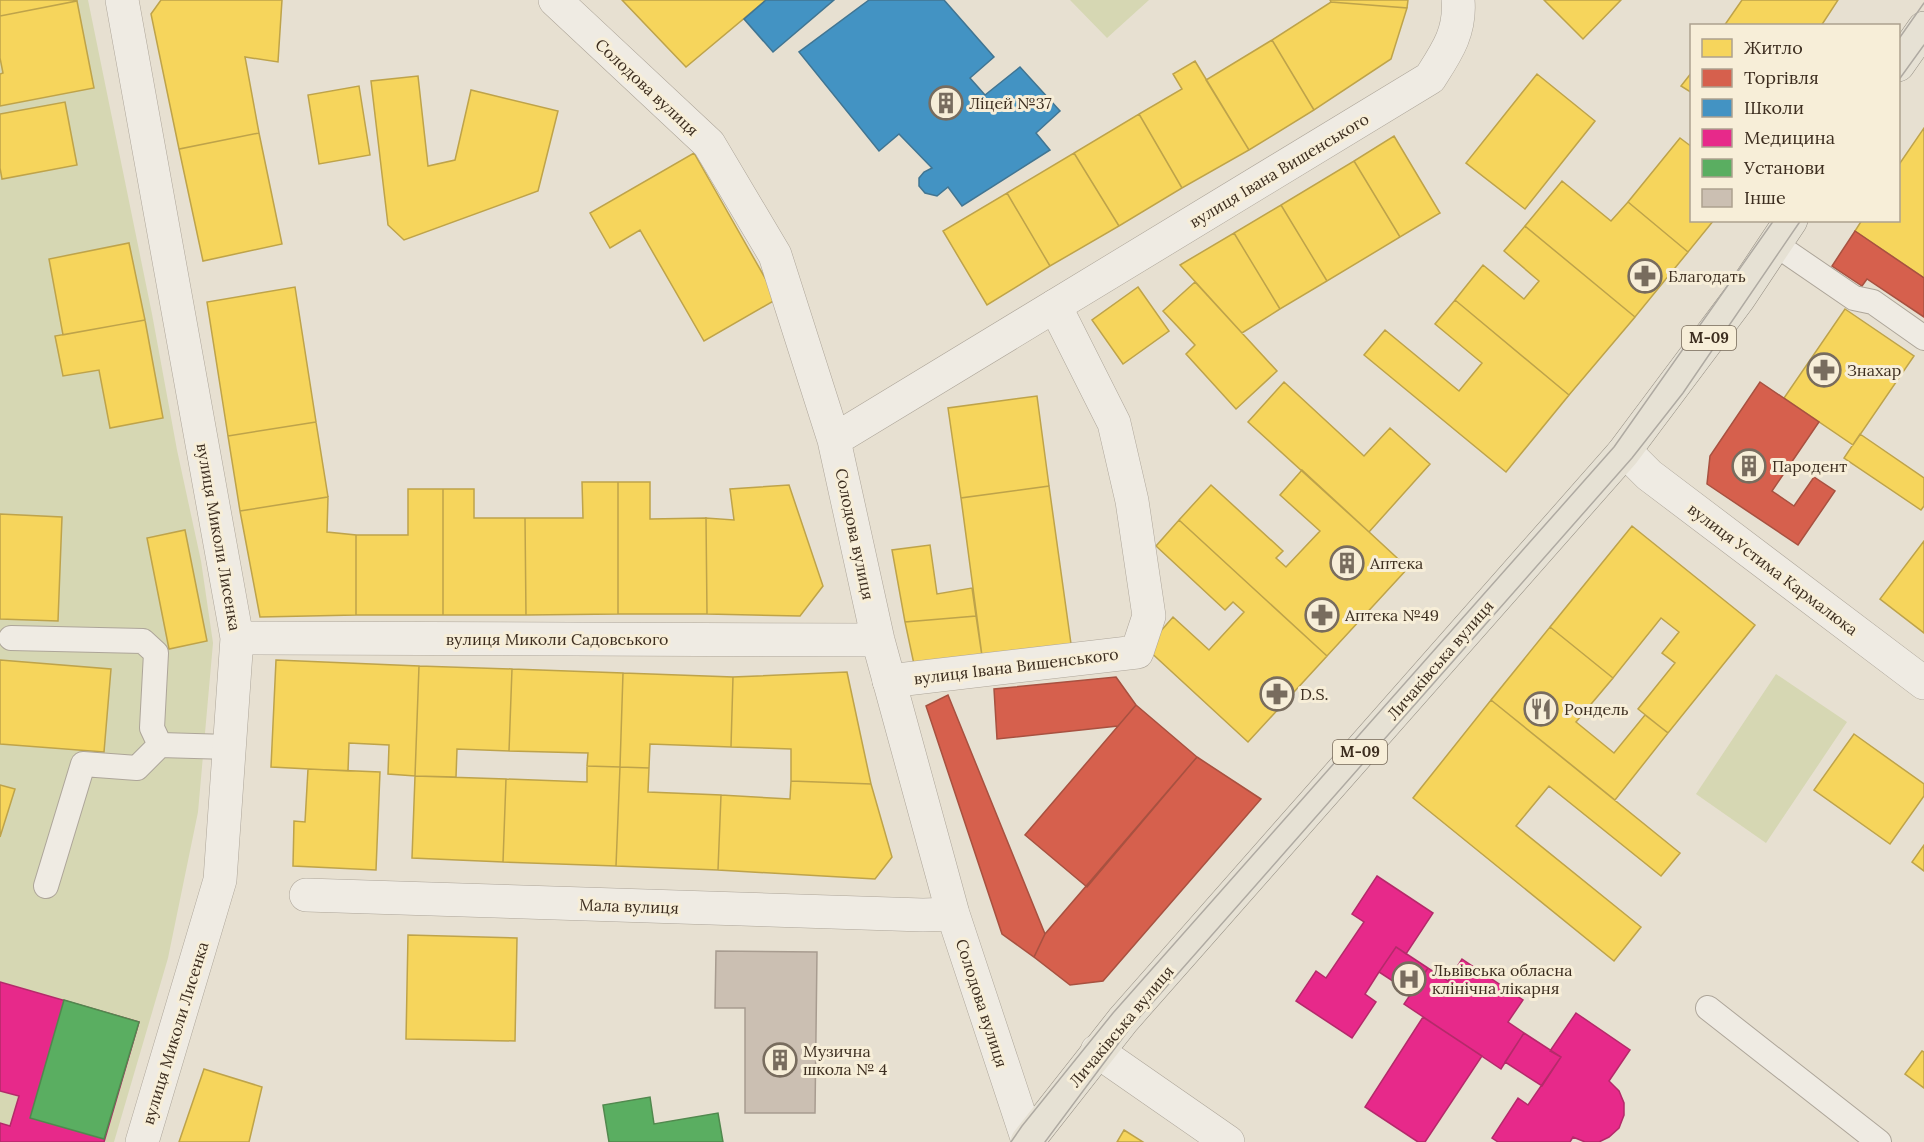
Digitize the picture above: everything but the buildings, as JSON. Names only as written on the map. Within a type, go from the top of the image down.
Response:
[{"type":"main road","points":[[1900,64],[1924,28]]},
{"type":"main road","name":"Личаківська вулиця","points":[[1027,1141],[1097,1051],[1623,453],[1738,298],[1783,232]]},
{"type":"street","name":"вулиця Миколи Лисенка","points":[[122,0],[237,638],[220,880],[142,1142]]},
{"type":"street","name":"Солодова вулиця","points":[[555,0],[709,144],[775,255],[834,440],[878,640],[953,914],[1027,1141]]},
{"type":"street","name":"вулиця Івана Вишенського","points":[[834,440],[1430,78],[1451,45],[1459,9],[1458,0]]},
{"type":"street","name":"вулиця Івана Вишенського","points":[[889,681],[1137,652],[1149,616],[1132,501],[1117,434],[1114,423],[1055,306]]},
{"type":"street","name":"вулиця Устима Кармалюка","points":[[1623,453],[1924,683]]},
{"type":"street","name":"вулиця Миколи Садовського","points":[[237,638],[878,640]]},
{"type":"street","name":"Мала вулиця","points":[[306,895],[911,915],[953,914]]},
{"type":"street","points":[[1097,1051],[1228,1142]]},
{"type":"lane","points":[[1783,232],[1854,298],[1873,302],[1924,338]]},
{"type":"lane","points":[[11,638],[143,641],[156,653],[152,728],[160,745]]},
{"type":"lane","points":[[46,886],[83,764],[137,768],[160,745],[229,747]]},
{"type":"lane","points":[[1708,1008],[1879,1142]]},
{"type":"green space","points":[[0,0],[88,0],[201,561],[213,643],[198,812],[168,958],[114,1142],[0,1142]]},
{"type":"green space","points":[[1070,0],[1149,0],[1107,38]]},
{"type":"green space","points":[[1776,674],[1847,722],[1766,843],[1696,794]]},
{"type":"tram line","points":[[1900,37],[1924,3]]},
{"type":"tram line","points":[[1900,78],[1924,45]]},
{"type":"tram line","points":[[1011,1142],[1113,1013],[1614,447],[1773,222]]},
{"type":"tram line","points":[[1045,1142],[1130,1028],[1632,458],[1683,393],[1800,222]]},
{"type":"place","name":"Ліцей №37","points":[[946,103]]},
{"type":"place","name":"Благодать","points":[[1645,276]]},
{"type":"place","name":"Знахар","points":[[1824,370]]},
{"type":"place","name":"Пародент","points":[[1749,466]]},
{"type":"place","name":"Аптека","points":[[1347,563]]},
{"type":"place","name":"Аптека №49","points":[[1322,615]]},
{"type":"place","name":"D.S.","points":[[1277,694]]},
{"type":"place","name":"Рондель","points":[[1541,709]]},
{"type":"place","name":"Львівська обласна клінічна лікарня","points":[[1409,979]]},
{"type":"place","name":"Музична школа № 4","points":[[780,1060]]}]
